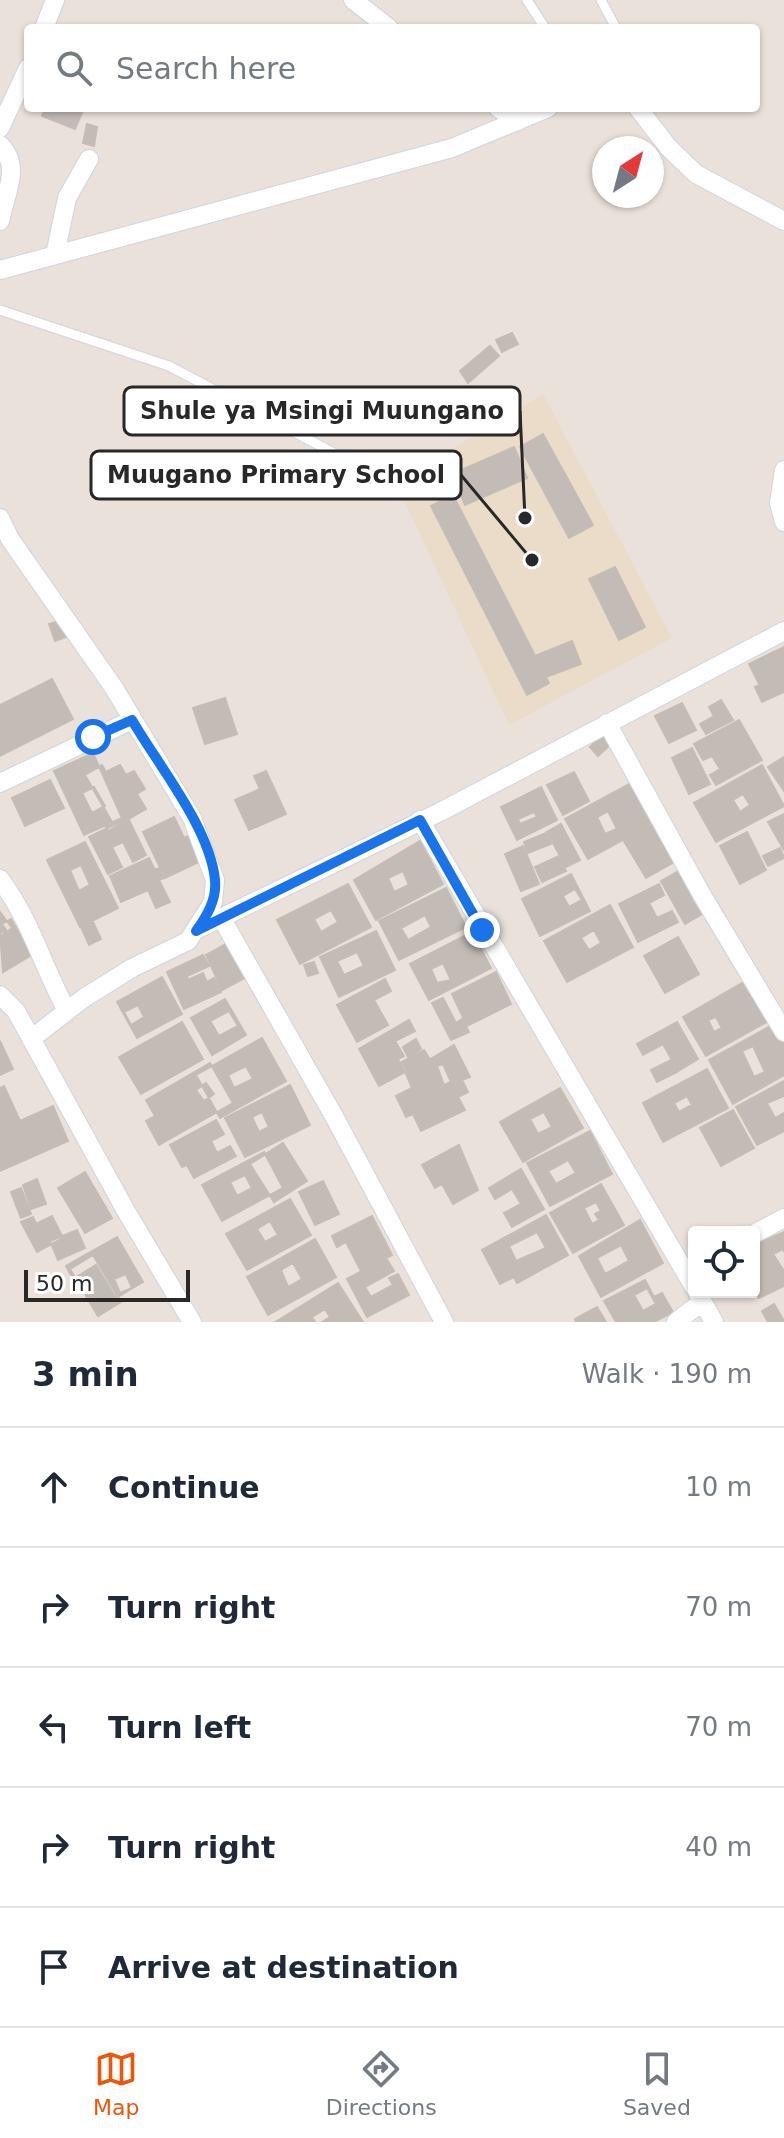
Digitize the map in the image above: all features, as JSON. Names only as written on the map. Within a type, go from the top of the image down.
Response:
[{"type":"street","points":[[46,24],[55,0]]},
{"type":"street","points":[[353,0],[384,24]]},
{"type":"street","points":[[0,128],[24,77]]},
{"type":"street","points":[[504,112],[518,121]]},
{"type":"street","points":[[0,270],[452,148],[539,112]]},
{"type":"street","points":[[641,112],[668,147],[696,174],[784,221]]},
{"type":"street","points":[[0,145],[10,156],[14,170],[0,221]]},
{"type":"street","points":[[55,255],[64,207],[89,159]]},
{"type":"street","points":[[784,470],[779,503],[784,522]]},
{"type":"street","points":[[0,518],[10,539],[132,720],[192,818],[215,880],[213,902],[188,941],[132,968],[31,1039]]},
{"type":"street","points":[[196,931],[420,820],[784,631]]},
{"type":"street","points":[[0,783],[132,720]]},
{"type":"street","points":[[607,723],[702,895],[784,1032]]},
{"type":"street","points":[[420,820],[688,1272]]},
{"type":"street","points":[[0,879],[18,903],[42,964],[67,1011]]},
{"type":"street","points":[[222,919],[365,1174],[437,1320]]},
{"type":"street","points":[[0,995],[16,1011],[126,1211],[192,1322]]},
{"type":"street","points":[[760,1231],[784,1218]]},
{"type":"street","points":[[676,1322],[688,1298]]},
{"type":"street","points":[[702,1298],[714,1322]]},
{"type":"lane","points":[[527,0],[542,24]]},
{"type":"lane","points":[[601,0],[614,24]]},
{"type":"lane","points":[[0,310],[169,366],[366,470],[431,496]]},
{"type":"shaded area","points":[[543,394],[672,638],[509,725],[396,483]]},
{"type":"building","points":[[44,112],[82,112],[75,129],[42,116]]},
{"type":"building","points":[[87,124],[97,127],[94,146],[83,143]]},
{"type":"building","points":[[512,333],[518,344],[502,352],[496,340]]},
{"type":"building","points":[[490,346],[499,356],[468,383],[460,371]]},
{"type":"building","points":[[543,434],[593,525],[569,538],[520,447]]},
{"type":"building","points":[[514,447],[527,478],[465,505],[452,474]]},
{"type":"building","points":[[453,495],[549,683],[527,695],[431,506]]},
{"type":"building","points":[[615,567],[645,627],[619,640],[589,579]]},
{"type":"building","points":[[60,621],[66,637],[55,641],[49,624]]},
{"type":"building","points":[[572,641],[581,664],[546,677],[537,655]]},
{"type":"building","points":[[784,647],[784,671],[759,684],[749,664]]},
{"type":"building","points":[[784,673],[784,692],[762,702],[755,687]]},
{"type":"building","points":[[52,679],[73,719],[0,756],[0,705]]},
{"type":"building","points":[[225,698],[237,734],[205,744],[193,708]]},
{"type":"building","points":[[721,700],[733,720],[706,734],[700,724],[714,716],[709,707]]},
{"type":"building","points":[[682,703],[696,730],[669,743],[655,716]]},
{"type":"building","points":[[739,720],[762,760],[716,785],[710,775],[720,769],[712,756],[703,760],[694,744]]},
{"type":"building","points":[[603,734],[611,744],[598,756],[590,747]]},
{"type":"building","points":[[692,748],[710,784],[689,794],[672,758]]},
{"type":"building","points":[[93,753],[122,818],[84,835],[54,771]],"holes":[[[94,787],[105,806],[92,813],[82,793]]]},
{"type":"building","points":[[784,757],[784,791],[768,767]]},
{"type":"building","points":[[102,765],[106,772],[120,765],[126,775],[134,771],[145,789],[137,794],[146,809],[108,831],[105,825],[112,822],[85,775]]},
{"type":"building","points":[[762,765],[784,806],[716,842],[694,803]],"holes":[[[743,794],[750,805],[740,812],[733,800]]]},
{"type":"building","points":[[266,771],[286,814],[249,830],[235,800],[260,789],[254,776]]},
{"type":"building","points":[[574,772],[589,801],[563,815],[547,785]]},
{"type":"building","points":[[50,780],[64,808],[25,826],[12,798]]},
{"type":"building","points":[[629,784],[652,824],[588,859],[565,819]],"holes":[[[608,811],[617,829],[605,834],[597,817]]]},
{"type":"building","points":[[541,787],[557,820],[517,840],[501,807]],"holes":[[[534,812],[537,817],[520,824],[518,819]]]},
{"type":"building","points":[[784,814],[784,850],[768,822]]},
{"type":"building","points":[[174,817],[184,838],[191,835],[203,860],[165,878],[143,832]]},
{"type":"building","points":[[128,818],[146,855],[133,862],[123,842],[112,847],[122,867],[108,874],[89,837]]},
{"type":"building","points":[[561,824],[580,860],[566,867],[547,832]]},
{"type":"building","points":[[654,824],[676,861],[646,878],[624,841]]},
{"type":"building","points":[[747,832],[766,870],[740,884],[720,846]]},
{"type":"building","points":[[546,833],[551,844],[528,853],[524,842]]},
{"type":"building","points":[[420,841],[443,884],[376,920],[354,880]],"holes":[[[403,871],[409,885],[394,892],[388,878]]]},
{"type":"building","points":[[85,842],[118,908],[80,927],[47,860]],"holes":[[[81,865],[90,885],[79,891],[70,870]]]},
{"type":"building","points":[[523,846],[539,884],[521,891],[505,854]]},
{"type":"building","points":[[780,848],[784,858],[768,866],[763,856]]},
{"type":"building","points":[[559,856],[566,871],[542,882],[535,867]]},
{"type":"building","points":[[149,858],[164,878],[159,880],[170,902],[156,908],[148,890],[121,902],[110,876]]},
{"type":"building","points":[[680,870],[704,913],[685,924],[661,881]]},
{"type":"building","points":[[571,874],[590,911],[540,936],[522,899]],"holes":[[[575,889],[582,900],[569,907],[563,896]]]},
{"type":"building","points":[[348,884],[371,927],[300,964],[277,920]],"holes":[[[331,910],[338,922],[321,932],[314,919]]]},
{"type":"building","points":[[659,884],[664,895],[649,903],[657,918],[672,911],[678,922],[638,942],[619,904]]},
{"type":"building","points":[[446,888],[466,927],[399,960],[379,921]],"holes":[[[425,915],[431,927],[408,940],[401,928]]]},
{"type":"building","points":[[610,905],[633,947],[567,982],[544,941]],"holes":[[[594,930],[601,943],[589,950],[581,938]]]},
{"type":"building","points":[[0,912],[12,928],[2,935],[0,933]]},
{"type":"building","points":[[11,919],[32,955],[3,972],[0,933],[6,930],[2,924]]},
{"type":"building","points":[[93,922],[101,939],[89,945],[81,927]]},
{"type":"building","points":[[376,931],[395,970],[339,997],[320,957]],"holes":[[[357,952],[364,966],[344,975],[337,961]]]},
{"type":"building","points":[[472,932],[491,968],[429,1000],[410,964]],"holes":[[[443,963],[451,980],[437,983],[431,969]]]},
{"type":"building","points":[[678,937],[699,974],[665,993],[644,956]]},
{"type":"building","points":[[231,941],[250,975],[222,990],[206,955]]},
{"type":"building","points":[[203,955],[209,966],[187,976],[188,980],[203,973],[207,982],[214,978],[221,992],[184,1009],[167,972]]},
{"type":"building","points":[[314,962],[318,973],[308,976],[304,965]]},
{"type":"building","points":[[496,972],[511,1004],[467,1026],[452,994]]},
{"type":"building","points":[[162,977],[182,1014],[137,1038],[117,1002]],"holes":[[[138,1005],[144,1017],[131,1025],[124,1012]]]},
{"type":"building","points":[[385,979],[391,991],[374,1000],[388,1025],[357,1042],[337,1005]]},
{"type":"building","points":[[747,980],[770,1020],[706,1056],[683,1017]],"holes":[[[716,1017],[722,1028],[714,1032],[708,1020]]]},
{"type":"building","points":[[443,998],[456,1023],[462,1019],[469,1032],[451,1040],[432,1003]]},
{"type":"building","points":[[225,999],[246,1035],[212,1055],[191,1018]],"holes":[[[229,1011],[238,1026],[219,1036],[210,1021]]]},
{"type":"building","points":[[409,1020],[415,1031],[395,1041],[404,1056],[398,1059],[405,1072],[379,1086],[359,1049]]},
{"type":"building","points":[[182,1022],[203,1059],[141,1094],[119,1057]]},
{"type":"building","points":[[677,1022],[698,1059],[678,1071],[663,1044],[643,1055],[637,1044]]},
{"type":"building","points":[[774,1024],[784,1042],[784,1075],[733,1104],[709,1060]],"holes":[[[753,1046],[765,1072],[754,1077],[742,1051]]]},
{"type":"building","points":[[262,1038],[286,1081],[220,1118],[196,1075]],"holes":[[[246,1066],[253,1079],[234,1088],[228,1075]]]},
{"type":"building","points":[[416,1039],[421,1049],[408,1057],[403,1047]]},
{"type":"building","points":[[0,1041],[13,1069],[0,1075]]},
{"type":"building","points":[[454,1045],[470,1077],[462,1080],[468,1092],[458,1097],[465,1110],[421,1131],[413,1114],[406,1117],[396,1096],[412,1088],[406,1074]],"holes":[[[443,1064],[451,1082],[444,1085],[437,1066]]]},
{"type":"building","points":[[424,1050],[429,1058],[407,1071],[402,1062]]},
{"type":"building","points":[[671,1060],[677,1072],[657,1082],[651,1070]]},
{"type":"building","points":[[210,1063],[233,1103],[159,1145],[146,1121],[155,1116],[146,1100]],"holes":[[[206,1083],[214,1094],[204,1101],[196,1090]]]},
{"type":"building","points":[[707,1069],[728,1108],[663,1142],[643,1103]],"holes":[[[687,1096],[692,1105],[679,1112],[674,1103]]]},
{"type":"building","points":[[784,1081],[784,1096],[767,1103],[775,1118],[784,1113],[784,1131],[757,1145],[736,1107]]},
{"type":"building","points":[[290,1085],[310,1125],[245,1157],[225,1118]],"holes":[[[262,1112],[269,1127],[259,1132],[252,1117]]]},
{"type":"building","points":[[4,1086],[20,1121],[53,1106],[68,1141],[0,1171],[0,1088]]},
{"type":"building","points":[[560,1088],[583,1128],[523,1162],[500,1122]],"holes":[[[544,1112],[552,1127],[538,1134],[530,1119]]]},
{"type":"building","points":[[733,1110],[754,1148],[721,1166],[700,1128]]},
{"type":"building","points":[[216,1120],[224,1134],[211,1141],[217,1153],[230,1146],[236,1156],[194,1178],[187,1165],[182,1167],[170,1145]]},
{"type":"building","points":[[590,1131],[612,1174],[550,1206],[527,1163]],"holes":[[[568,1160],[576,1173],[556,1184],[548,1171]]]},
{"type":"building","points":[[283,1143],[307,1181],[274,1202],[250,1164]]},
{"type":"building","points":[[459,1145],[478,1190],[453,1204],[442,1184],[435,1188],[422,1165]]},
{"type":"building","points":[[264,1152],[283,1188],[222,1221],[202,1185]],"holes":[[[245,1175],[252,1188],[237,1196],[230,1182]]]},
{"type":"building","points":[[521,1169],[544,1209],[512,1227],[504,1213],[521,1204],[512,1189],[495,1199],[489,1188]]},
{"type":"building","points":[[85,1172],[112,1218],[85,1233],[58,1188]]},
{"type":"building","points":[[37,1179],[46,1204],[31,1209],[23,1185]]},
{"type":"building","points":[[323,1181],[339,1214],[315,1225],[299,1192]]},
{"type":"building","points":[[601,1184],[624,1225],[573,1253],[550,1213]],"holes":[[[596,1202],[601,1211],[595,1214],[599,1220],[592,1224],[584,1208]]]},
{"type":"building","points":[[21,1188],[31,1214],[21,1218],[11,1192]]},
{"type":"building","points":[[290,1199],[311,1235],[247,1270],[226,1234]],"holes":[[[270,1221],[278,1235],[265,1242],[257,1229]]]},
{"type":"building","points":[[546,1215],[568,1255],[517,1283],[514,1277],[500,1284],[482,1250]],"holes":[[[537,1232],[546,1248],[516,1261],[509,1246]]]},
{"type":"building","points":[[52,1216],[63,1238],[37,1252],[21,1222],[33,1217],[36,1224]]},
{"type":"building","points":[[372,1216],[392,1255],[361,1271],[346,1242],[337,1247],[332,1236]]},
{"type":"building","points":[[640,1220],[663,1263],[601,1297],[579,1256]],"holes":[[[621,1245],[629,1261],[605,1274],[597,1258]]]},
{"type":"building","points":[[77,1230],[85,1248],[58,1260],[50,1241]]},
{"type":"building","points":[[784,1232],[784,1252],[783,1249],[773,1254],[784,1271],[784,1286],[760,1298],[760,1242]]},
{"type":"building","points":[[117,1237],[143,1282],[116,1298],[96,1265],[73,1279],[66,1266]]},
{"type":"building","points":[[315,1239],[336,1277],[268,1315],[247,1277]],"holes":[[[293,1263],[302,1279],[288,1287],[281,1270]]]},
{"type":"building","points":[[93,1255],[121,1302],[98,1316],[70,1269]]},
{"type":"building","points":[[386,1258],[394,1271],[365,1287],[371,1297],[393,1285],[389,1278],[398,1274],[409,1295],[367,1317],[347,1279]]},
{"type":"building","points":[[126,1274],[132,1288],[120,1293],[114,1279]]},
{"type":"building","points":[[645,1280],[654,1297],[662,1293],[673,1312],[654,1322],[616,1322],[604,1301]],"holes":[[[647,1288],[656,1304],[643,1311],[634,1295]]]},
{"type":"building","points":[[338,1283],[363,1322],[322,1322],[330,1317],[325,1309],[312,1317],[315,1322],[277,1321]]},
{"type":"building","points":[[774,1304],[784,1322],[768,1322],[762,1311]]},
{"type":"building","points":[[597,1307],[606,1322],[576,1322],[575,1319]]},
{"type":"place","name":"Shule ya Msingi Muungano","points":[[525,518]]},
{"type":"place","name":"Muugano Primary School","points":[[532,560]]},
{"type":"route","points":[[93,737],[132,720],[192,818],[215,880],[213,902],[196,931],[420,820],[482,930]]}]
